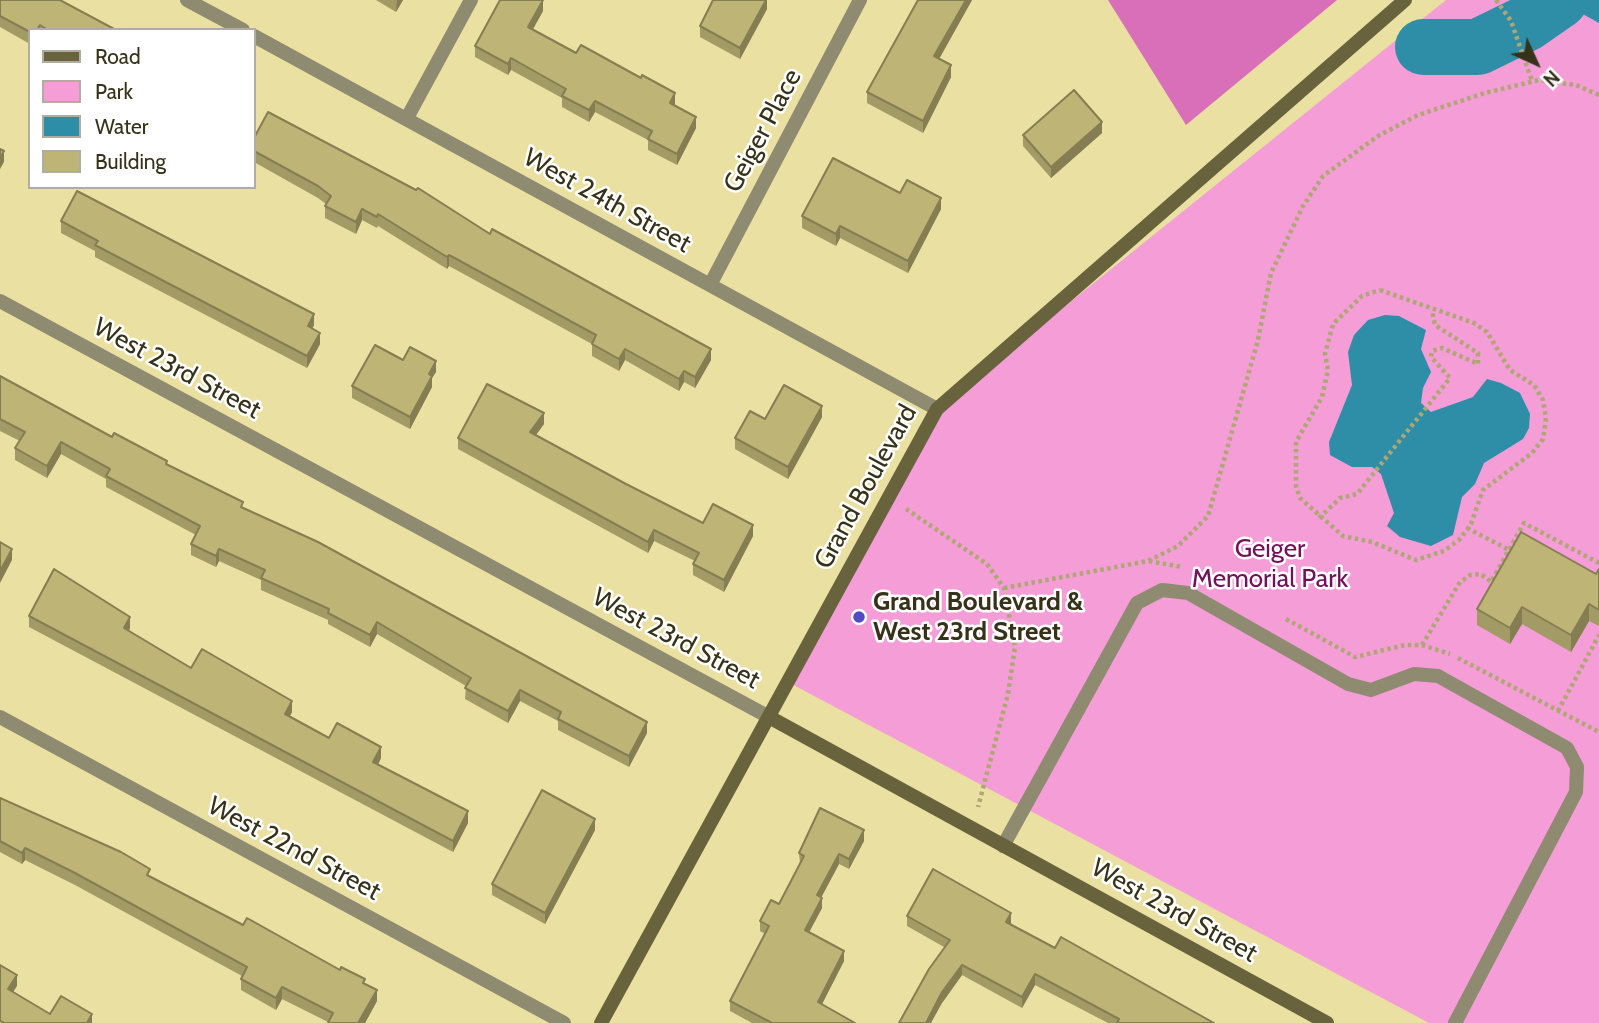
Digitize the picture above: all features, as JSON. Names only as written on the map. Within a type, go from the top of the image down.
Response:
[{"type":"street","points":[[187,0],[239,28]]},
{"type":"street","points":[[407,118],[471,0]]},
{"type":"street","name":"Geiger Place","points":[[710,285],[860,0]]},
{"type":"street","name":"Grand Boulevard","points":[[601,1023],[937,409],[1405,0]]},
{"type":"street","name":"West 24th Street","points":[[256,37],[937,409]]},
{"type":"street","name":"West 23rd Street","points":[[0,301],[769,717],[1327,1023]]},
{"type":"street","points":[[1003,846],[1137,603],[1162,590],[1188,593],[1348,684],[1371,690],[1414,674],[1438,677],[1567,748],[1577,767],[1576,792],[1455,1023]]},
{"type":"street","name":"West 22nd Street","points":[[0,717],[564,1023]]},
{"type":"path","points":[[1496,0],[1511,21],[1532,81]]},
{"type":"path","points":[[1004,588],[1148,561],[1178,546],[1208,516],[1258,340],[1271,273],[1303,206],[1323,176],[1378,136],[1418,115],[1532,81],[1576,85],[1599,95]]},
{"type":"path","points":[[1380,290],[1397,293],[1431,310],[1474,323],[1488,332],[1510,369],[1534,385],[1543,400],[1546,418],[1543,439],[1532,453],[1483,490],[1459,540],[1444,551],[1416,560],[1372,542],[1343,536],[1319,518],[1300,498],[1296,486],[1296,442],[1322,397],[1328,370],[1328,339],[1333,324],[1362,296],[1380,290]]},
{"type":"path","points":[[1319,518],[1340,498],[1357,494],[1450,378],[1431,357],[1433,351],[1442,348],[1478,364],[1478,354],[1435,325],[1431,310]]},
{"type":"path","points":[[887,498],[946,533],[987,564],[1004,588],[1015,647],[1009,694],[973,829]]},
{"type":"path","points":[[1422,645],[1460,583],[1470,575],[1481,574],[1491,582],[1524,523],[1599,563]]},
{"type":"path","points":[[1467,528],[1509,550]]},
{"type":"path","points":[[1148,561],[1185,568]]},
{"type":"path","points":[[1275,613],[1355,657],[1405,645],[1441,649],[1599,733]]},
{"type":"path","points":[[1558,711],[1599,635]]},
{"type":"green space","name":"Geiger Memorial Park","points":[[1446,0],[1599,0],[1599,1023],[1429,1023],[786,681],[937,409]]},
{"type":"shaded area","points":[[1108,0],[1337,0],[1186,125]]},
{"type":"water","points":[[1564,0],[1599,0],[1599,23],[1579,12]]},
{"type":"water","points":[[1385,315],[1399,316],[1426,330],[1421,349],[1431,372],[1423,388],[1421,403],[1431,412],[1473,397],[1487,379],[1520,393],[1530,414],[1529,428],[1523,439],[1484,463],[1475,484],[1462,497],[1453,535],[1431,546],[1400,537],[1387,526],[1394,513],[1381,474],[1372,467],[1352,467],[1330,455],[1329,442],[1352,385],[1348,352],[1354,335],[1368,320]]},
{"type":"building","points":[[0,0],[60,0],[112,28],[45,28],[40,25],[38,28],[28,28],[28,31],[0,16]]},
{"type":"building","points":[[500,0],[543,0],[528,27],[576,53],[581,45],[641,78],[642,75],[675,93],[670,103],[696,117],[677,154],[648,139],[652,131],[595,101],[589,110],[562,96],[566,89],[511,58],[508,64],[475,46]]},
{"type":"building","points":[[713,0],[766,0],[740,48],[700,26]]},
{"type":"building","points":[[918,0],[966,0],[934,56],[951,65],[923,121],[867,92]]},
{"type":"building","points":[[1074,90],[1102,122],[1051,167],[1023,135]]},
{"type":"building","points":[[268,112],[416,190],[418,188],[490,234],[492,229],[711,349],[695,377],[684,371],[679,379],[625,349],[619,359],[592,344],[596,335],[449,255],[447,257],[378,214],[377,217],[362,209],[356,222],[325,206],[331,196],[256,152],[256,134]]},
{"type":"building","points":[[833,158],[900,193],[907,180],[941,198],[908,261],[840,226],[836,234],[802,216]]},
{"type":"building","points":[[77,191],[314,314],[308,326],[320,333],[307,356],[95,245],[98,241],[61,221]]},
{"type":"building","points":[[375,345],[403,360],[410,347],[436,361],[429,374],[432,376],[410,417],[352,386]]},
{"type":"building","points":[[0,376],[112,437],[114,433],[167,461],[166,464],[243,502],[241,507],[318,542],[647,722],[629,756],[558,719],[561,712],[520,690],[508,711],[465,688],[471,678],[377,622],[370,635],[328,613],[329,609],[261,578],[265,570],[219,549],[216,556],[191,544],[200,526],[106,476],[110,469],[61,442],[47,466],[15,448],[25,432],[0,419]]},
{"type":"building","points":[[487,384],[544,413],[530,432],[626,484],[703,523],[713,504],[753,525],[724,580],[693,564],[699,553],[654,530],[648,542],[458,438]]},
{"type":"building","points":[[784,385],[822,406],[788,467],[735,438],[750,411],[765,419]]},
{"type":"building","points":[[1521,532],[1596,574],[1599,569],[1599,610],[1589,604],[1571,635],[1522,607],[1510,628],[1477,609]]},
{"type":"building","points":[[0,542],[12,549],[0,571]]},
{"type":"building","points":[[54,569],[130,617],[124,628],[191,668],[202,649],[292,701],[285,714],[329,738],[337,723],[381,747],[373,762],[468,811],[453,841],[29,616]]},
{"type":"building","points":[[542,790],[595,819],[545,913],[492,884]]},
{"type":"building","points":[[0,798],[121,852],[150,869],[147,875],[243,925],[247,918],[340,970],[341,967],[365,979],[363,983],[377,990],[358,1023],[328,1023],[333,1013],[282,987],[276,998],[241,979],[247,967],[75,873],[25,848],[22,853],[0,841]]},
{"type":"building","points":[[820,808],[864,830],[849,859],[839,854],[817,895],[822,898],[805,930],[844,951],[818,1002],[855,1023],[772,1023],[730,1001],[769,926],[760,921],[771,900],[779,904],[804,856],[799,853]]},
{"type":"building","points":[[933,869],[1011,913],[1006,922],[1055,948],[1061,937],[1214,1023],[1117,1023],[1119,1019],[1035,974],[1022,997],[962,965],[942,992],[926,1023],[899,1023],[929,969],[950,940],[907,916]]},
{"type":"building","points":[[0,965],[17,975],[8,989],[50,1014],[61,996],[92,1014],[87,1023],[0,1021]]},
{"type":"waterway","points":[[1423,47],[1478,47],[1527,23],[1560,0]]},
{"type":"place","name":"Grand Boulevard & West 23rd Street","points":[[859,617]]}]
